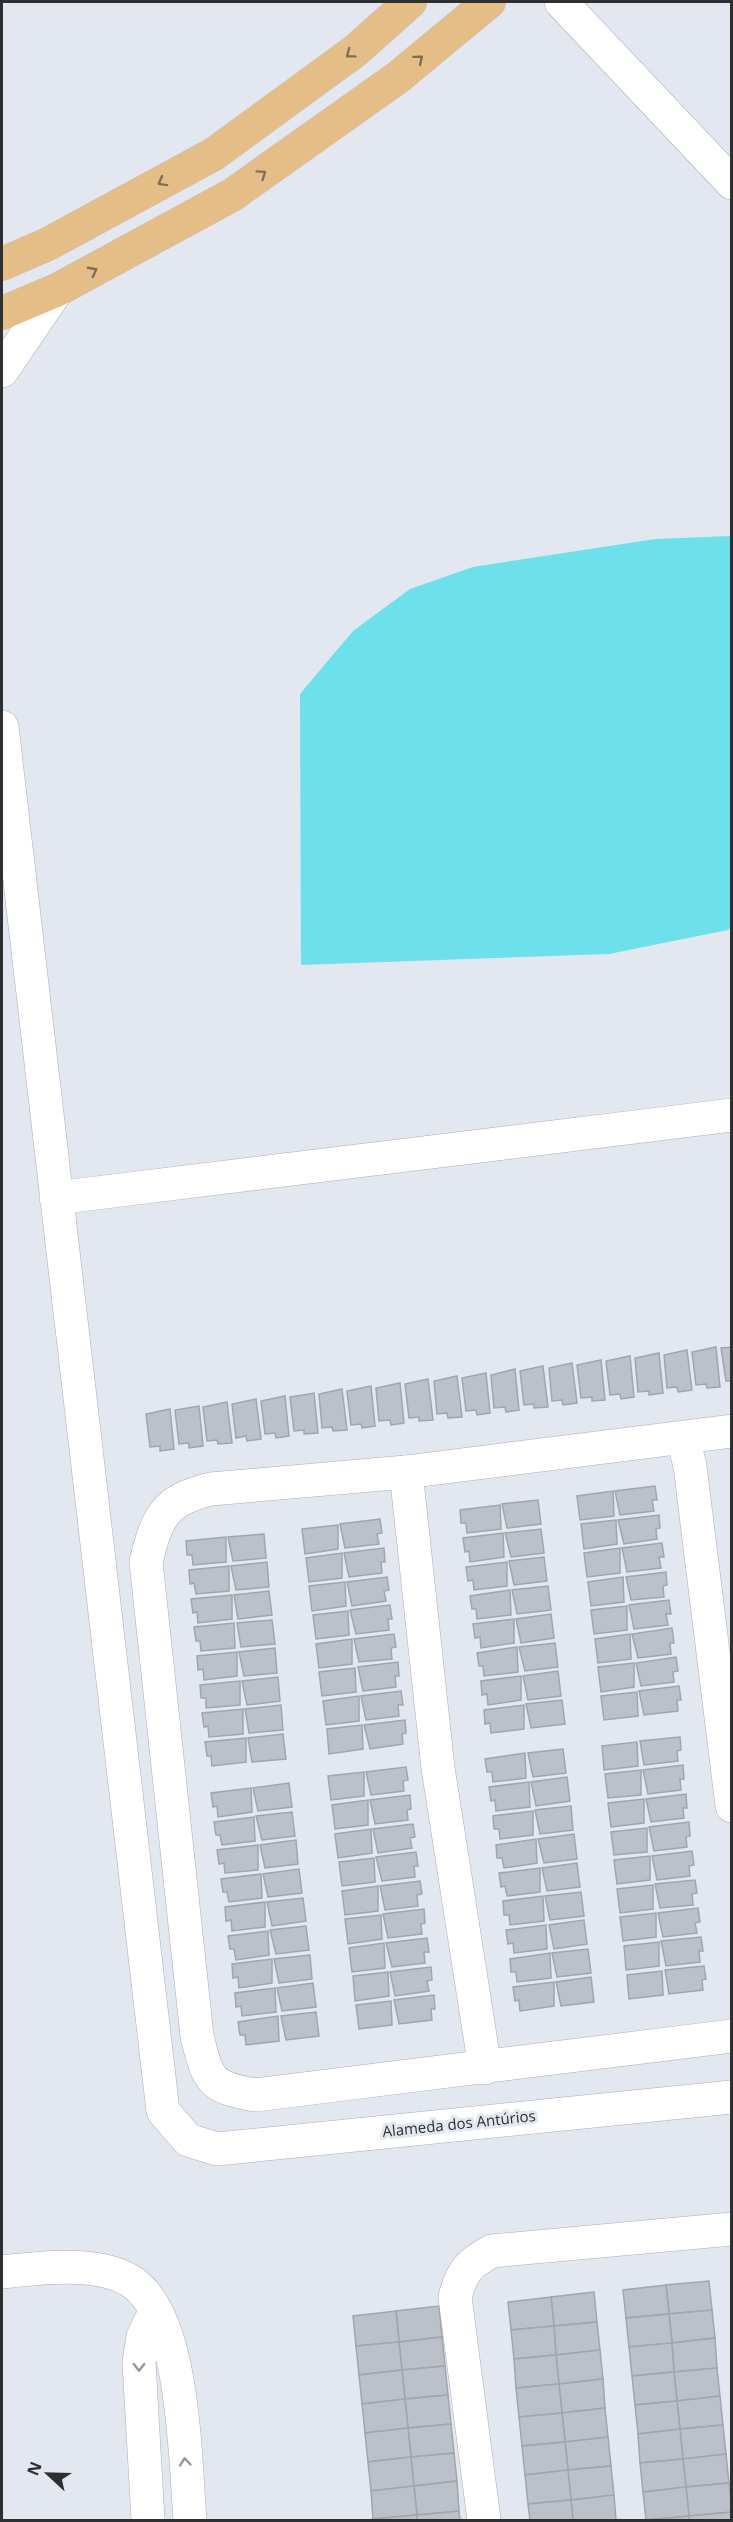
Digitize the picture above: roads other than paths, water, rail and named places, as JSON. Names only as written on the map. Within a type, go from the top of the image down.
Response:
[{"type":"main road","points":[[2,264],[48,244],[214,154],[355,51],[410,2]]},
{"type":"main road","points":[[2,313],[57,290],[232,195],[397,78],[489,2]]},
{"type":"street","points":[[561,2],[732,183]]},
{"type":"street","points":[[2,371],[57,290]]},
{"type":"street","points":[[2,727],[56,1198],[732,1114]]},
{"type":"street","name":"Alameda dos Antúrios","points":[[56,1198],[163,2111],[188,2140],[217,2149],[732,2097]]},
{"type":"street","points":[[732,1431],[406,1472],[211,1489],[187,1495],[170,1506],[153,1531],[146,1562],[197,2036],[203,2062],[212,2079],[221,2088],[255,2096],[732,2036]]},
{"type":"street","points":[[683,1438],[690,1466],[732,1806]]},
{"type":"street","points":[[406,1472],[438,1768],[485,2068]]},
{"type":"street","points":[[484,2520],[455,2297],[461,2276],[475,2260],[492,2252],[731,2229],[732,2239]]},
{"type":"street","points":[[2,2272],[42,2268],[107,2271],[132,2282],[147,2296],[164,2325],[176,2367],[190,2520]]},
{"type":"street","points":[[148,2520],[139,2362],[143,2337],[155,2312]]},
{"type":"water","points":[[731,536],[731,927],[728,930],[609,954],[301,965],[300,694],[353,631],[410,589],[473,567],[655,539]]}]
